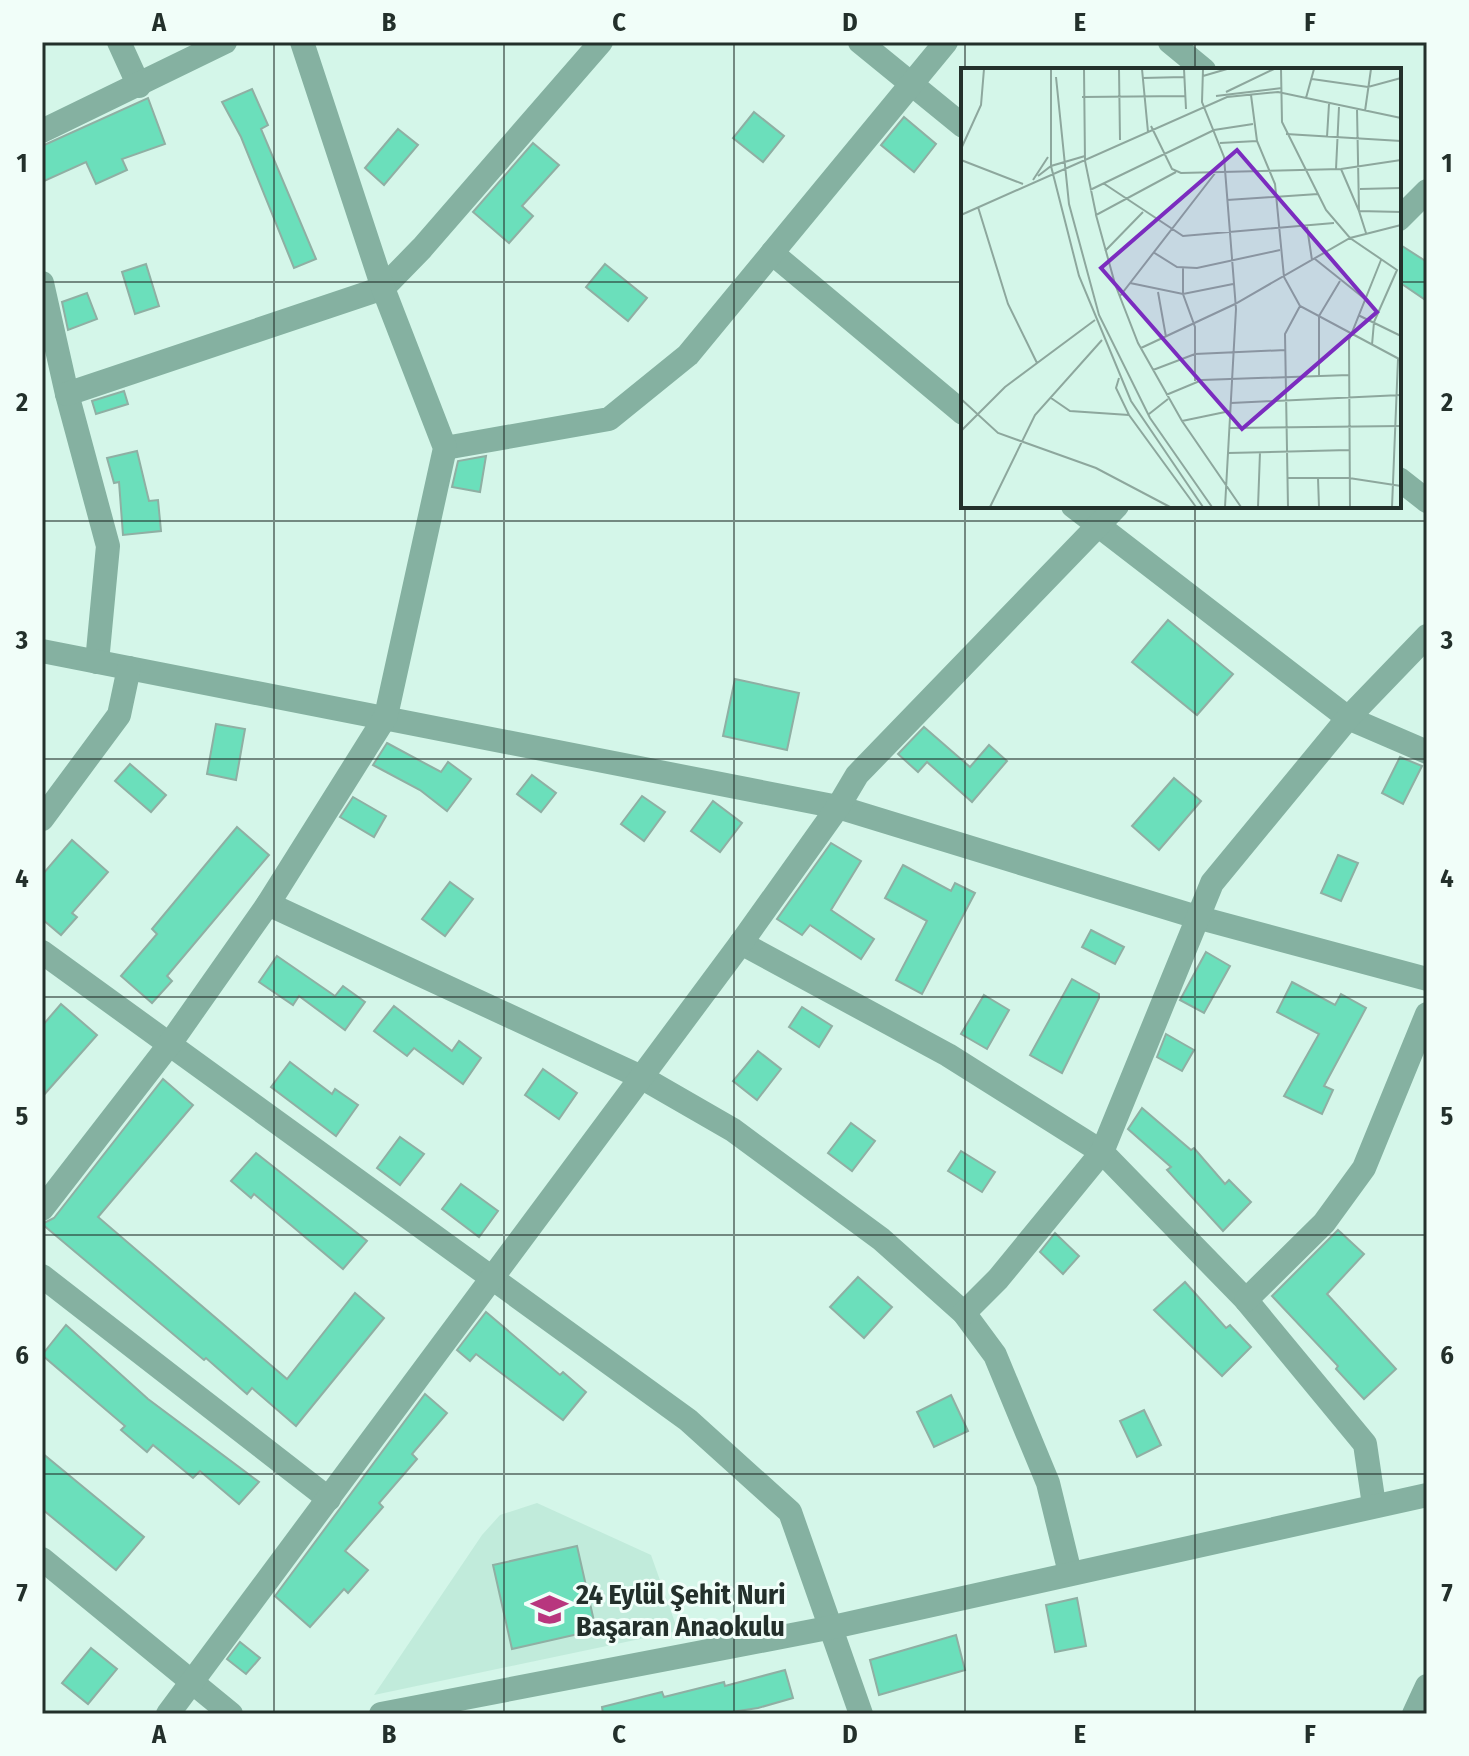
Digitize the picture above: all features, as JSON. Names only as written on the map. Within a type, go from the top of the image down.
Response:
[{"type":"street","points":[[119,42],[139,86]]},
{"type":"street","points":[[42,131],[225,42]]},
{"type":"street","points":[[42,1209],[169,1045],[268,904],[386,716],[445,448],[383,288],[302,42]]},
{"type":"street","points":[[67,394],[383,288],[422,248],[601,42]]},
{"type":"street","points":[[860,42],[961,124]]},
{"type":"street","points":[[445,448],[609,419],[688,355],[946,42]]},
{"type":"street","points":[[1170,42],[1202,68]]},
{"type":"street","points":[[1401,217],[1427,191]]},
{"type":"street","points":[[772,253],[961,411]]},
{"type":"street","points":[[42,283],[67,394],[108,546],[97,662]]},
{"type":"street","points":[[1401,481],[1427,501]]},
{"type":"street","points":[[1075,508],[1348,718],[1427,752]]},
{"type":"street","points":[[168,1714],[741,943],[838,807],[857,775],[1115,508]]},
{"type":"street","points":[[964,1313],[998,1279],[1102,1152],[1212,883],[1348,718],[1427,636]]},
{"type":"street","points":[[42,651],[838,807],[1200,918],[1427,979]]},
{"type":"street","points":[[42,819],[119,715],[129,668]]},
{"type":"street","points":[[268,904],[641,1077],[733,1130],[881,1239],[964,1313],[995,1355],[1042,1469],[1070,1573]]},
{"type":"street","points":[[741,943],[948,1055],[1102,1152],[1246,1300],[1365,1444],[1374,1505]]},
{"type":"street","points":[[42,952],[688,1420],[790,1512],[833,1627],[861,1714]]},
{"type":"street","points":[[1246,1300],[1324,1223],[1364,1168],[1427,1014]]},
{"type":"street","points":[[42,1276],[329,1499]]},
{"type":"street","points":[[381,1714],[833,1627],[1427,1495]]},
{"type":"street","points":[[42,1559],[231,1714]]},
{"type":"street","points":[[1414,1714],[1427,1686]]},
{"type":"shaded area","name":"24 Eylül Şehit Nuri Başaran Anaokulu","points":[[537,1503],[651,1555],[678,1631],[374,1695],[482,1535],[500,1515]]},
{"type":"building","points":[[252,89],[268,125],[261,129],[316,259],[294,268],[241,137],[222,102]]},
{"type":"building","points":[[148,98],[165,144],[122,159],[127,170],[96,184],[86,162],[42,182],[42,146]]},
{"type":"building","points":[[754,112],[784,136],[763,162],[733,138]]},
{"type":"building","points":[[904,117],[936,144],[914,172],[881,145]]},
{"type":"building","points":[[398,129],[418,145],[384,185],[365,168]]},
{"type":"building","points":[[533,143],[559,165],[522,206],[533,216],[509,243],[473,212]]},
{"type":"building","points":[[1401,245],[1427,262],[1427,301],[1401,283]]},
{"type":"building","points":[[146,264],[159,306],[135,314],[122,272]]},
{"type":"building","points":[[605,264],[647,298],[628,321],[586,287]]},
{"type":"building","points":[[87,293],[97,319],[68,330],[62,302]]},
{"type":"building","points":[[124,391],[128,404],[96,414],[92,401]]},
{"type":"building","points":[[137,451],[149,501],[158,500],[161,531],[123,535],[119,482],[114,483],[107,458]]},
{"type":"building","points":[[486,456],[480,492],[452,487],[458,461]]},
{"type":"building","points":[[1168,620],[1233,674],[1197,715],[1132,662]]},
{"type":"building","points":[[735,679],[799,693],[787,750],[723,736]]},
{"type":"building","points":[[216,724],[245,729],[236,780],[207,774]]},
{"type":"building","points":[[924,727],[970,767],[989,745],[1007,761],[972,802],[927,762],[918,772],[898,754]]},
{"type":"building","points":[[387,743],[441,772],[448,762],[471,779],[447,811],[420,790],[373,765]]},
{"type":"building","points":[[1400,757],[1422,766],[1403,804],[1382,793]]},
{"type":"building","points":[[130,764],[166,795],[151,812],[115,781]]},
{"type":"building","points":[[532,775],[556,793],[541,812],[517,794]]},
{"type":"building","points":[[1174,778],[1201,801],[1159,850],[1132,826]]},
{"type":"building","points":[[642,796],[665,812],[644,841],[621,824]]},
{"type":"building","points":[[353,797],[386,816],[374,837],[340,817]]},
{"type":"building","points":[[713,801],[742,823],[720,852],[691,831]]},
{"type":"building","points":[[237,827],[269,855],[167,976],[172,981],[152,1003],[121,976],[157,934],[152,929]]},
{"type":"building","points":[[72,840],[108,872],[72,913],[77,917],[61,935],[42,919],[42,875]]},
{"type":"building","points":[[831,843],[861,861],[831,910],[874,939],[861,959],[810,925],[802,935],[777,919]]},
{"type":"building","points":[[1338,855],[1358,863],[1341,901],[1321,893]]},
{"type":"building","points":[[903,865],[951,891],[955,883],[975,893],[922,994],[896,980],[927,921],[885,898]]},
{"type":"building","points":[[450,882],[473,899],[445,936],[422,919]]},
{"type":"building","points":[[1091,930],[1124,947],[1115,964],[1082,947]]},
{"type":"building","points":[[1206,952],[1230,966],[1204,1013],[1180,1000]]},
{"type":"building","points":[[277,956],[335,996],[343,986],[365,1002],[345,1030],[299,996],[293,1005],[259,982]]},
{"type":"building","points":[[1072,979],[1099,994],[1099,998],[1062,1073],[1030,1055]]},
{"type":"building","points":[[1292,982],[1335,1005],[1341,994],[1366,1008],[1324,1086],[1333,1090],[1322,1114],[1284,1096],[1319,1034],[1277,1012]]},
{"type":"building","points":[[984,995],[1009,1010],[987,1049],[961,1034]]},
{"type":"building","points":[[61,1004],[97,1035],[42,1097],[42,1026]]},
{"type":"building","points":[[394,1006],[452,1051],[459,1041],[481,1058],[463,1084],[414,1048],[407,1056],[374,1031]]},
{"type":"building","points":[[802,1007],[832,1026],[819,1047],[789,1027]]},
{"type":"building","points":[[1166,1034],[1194,1050],[1182,1071],[1157,1057]]},
{"type":"building","points":[[758,1051],[781,1069],[757,1100],[733,1081]]},
{"type":"building","points":[[290,1062],[332,1094],[335,1089],[358,1105],[336,1136],[271,1087]]},
{"type":"building","points":[[543,1069],[577,1093],[559,1119],[525,1095]]},
{"type":"building","points":[[163,1079],[193,1105],[98,1217],[287,1379],[355,1293],[384,1318],[296,1426],[252,1388],[247,1394],[206,1358],[204,1360],[42,1224],[54,1218]]},
{"type":"building","points":[[1142,1108],[1191,1150],[1194,1148],[1225,1184],[1229,1180],[1251,1202],[1223,1231],[1167,1170],[1171,1167],[1128,1129]]},
{"type":"building","points":[[851,1123],[875,1141],[852,1171],[828,1153]]},
{"type":"building","points":[[400,1137],[424,1154],[400,1185],[377,1168]]},
{"type":"building","points":[[961,1151],[995,1172],[982,1192],[948,1171]]},
{"type":"building","points":[[256,1153],[367,1241],[343,1269],[254,1194],[251,1198],[231,1181]]},
{"type":"building","points":[[461,1184],[498,1211],[479,1237],[442,1209]]},
{"type":"building","points":[[1338,1230],[1364,1254],[1327,1294],[1396,1369],[1364,1399],[1336,1369],[1338,1366],[1272,1296]]},
{"type":"building","points":[[1055,1233],[1079,1256],[1063,1274],[1040,1252]]},
{"type":"building","points":[[858,1277],[892,1307],[864,1338],[830,1307]]},
{"type":"building","points":[[1185,1282],[1226,1328],[1230,1325],[1251,1347],[1222,1376],[1154,1310]]},
{"type":"building","points":[[486,1312],[560,1375],[563,1372],[586,1392],[563,1420],[476,1354],[470,1361],[457,1350]]},
{"type":"building","points":[[66,1325],[148,1399],[259,1482],[239,1504],[200,1471],[193,1478],[153,1445],[147,1452],[121,1430],[125,1426],[42,1355]]},
{"type":"building","points":[[425,1394],[447,1413],[412,1454],[417,1459],[379,1503],[383,1507],[345,1551],[368,1570],[348,1593],[344,1589],[310,1627],[275,1596]]},
{"type":"building","points":[[951,1395],[968,1431],[934,1447],[917,1412]]},
{"type":"building","points":[[1144,1410],[1161,1445],[1137,1457],[1120,1421]]},
{"type":"building","points":[[42,1453],[144,1537],[116,1570],[42,1509]]},
{"type":"building","points":[[577,1546],[596,1630],[512,1649],[493,1565]]},
{"type":"building","points":[[1077,1598],[1086,1646],[1055,1652],[1046,1605]]},
{"type":"building","points":[[956,1635],[965,1670],[879,1695],[870,1660]]},
{"type":"building","points":[[240,1642],[260,1658],[246,1674],[227,1659]]},
{"type":"building","points":[[91,1648],[117,1669],[88,1704],[62,1683]]},
{"type":"building","points":[[785,1670],[793,1698],[758,1708],[718,1714],[603,1714],[602,1707],[662,1692],[664,1697],[724,1682],[725,1686]]},
{"type":"place","name":"24 Eylül Şehit Nuri Başaran Anaokulu","points":[[550,1610]]}]
